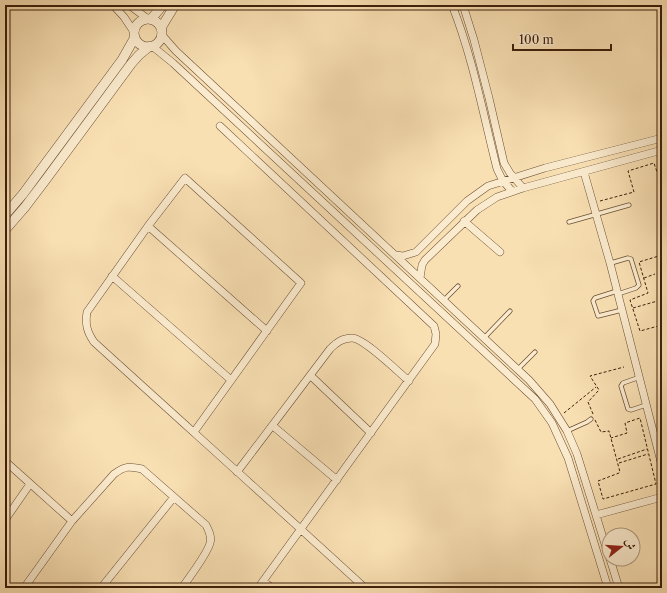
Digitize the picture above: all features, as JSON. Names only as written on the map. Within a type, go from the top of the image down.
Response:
[{"type":"street","points":[[113,5],[124,17],[139,44],[151,46],[173,63],[535,399],[552,423],[558,436],[576,483],[608,588]]},
{"type":"street","points":[[129,5],[158,24],[161,31],[176,51],[540,391],[567,430],[577,454],[601,531]]},
{"type":"street","points":[[5,216],[122,60],[134,35],[137,24],[140,21],[150,19],[163,5]]},
{"type":"street","points":[[5,230],[48,178],[130,64],[140,54],[158,41],[161,31],[175,5]]},
{"type":"street","points":[[452,5],[475,78],[497,170],[503,181],[512,191]]},
{"type":"street","points":[[463,5],[482,69],[504,163],[523,188]]},
{"type":"street","points":[[220,126],[434,326],[436,334],[435,344],[258,588]]},
{"type":"street","points":[[396,255],[403,256],[416,252],[474,195],[488,186],[662,138]]},
{"type":"street","points":[[420,278],[422,266],[425,260],[464,221],[490,201],[512,191],[662,150]]},
{"type":"street","points":[[584,172],[610,263],[661,457],[662,466]]},
{"type":"street","points":[[194,432],[301,283],[185,178],[148,226],[86,312],[86,328],[89,335],[94,342],[365,588]]},
{"type":"street","points":[[464,221],[500,252]]},
{"type":"street","points":[[148,226],[267,331]]},
{"type":"street","points":[[370,247],[378,239]]},
{"type":"street","points":[[112,276],[231,380]]},
{"type":"street","points":[[400,294],[410,283]]},
{"type":"street","points":[[427,298],[433,291]]},
{"type":"street","points":[[237,472],[330,349],[337,342],[344,339],[353,338],[363,341],[409,381]]},
{"type":"street","points":[[311,376],[371,433]]},
{"type":"street","points":[[272,426],[337,480]]},
{"type":"street","points":[[5,460],[72,521]]},
{"type":"street","points":[[24,588],[72,521],[114,474],[122,468],[132,466],[142,469],[174,497],[206,526],[211,536],[208,548],[182,588]]},
{"type":"street","points":[[576,483],[585,481]]},
{"type":"street","points":[[5,520],[30,484]]},
{"type":"street","points":[[101,588],[174,497]]},
{"type":"street","points":[[596,515],[662,497]]},
{"type":"street","points":[[612,567],[618,588]]},
{"type":"street","points":[[263,580],[272,588]]},
{"type":"lane","points":[[569,222],[629,205]]},
{"type":"lane","points":[[610,263],[628,258],[631,259],[639,285],[636,288],[595,298],[593,301],[598,316],[622,310]]},
{"type":"lane","points":[[444,300],[458,286]]},
{"type":"lane","points":[[484,338],[510,311]]},
{"type":"lane","points":[[518,369],[535,352]]},
{"type":"lane","points":[[640,378],[623,383],[621,386],[628,409],[631,410],[647,405]]},
{"type":"lane","points":[[567,430],[591,419]]},
{"type":"path","points":[[593,203],[634,192],[628,171],[654,163],[662,187]]},
{"type":"path","points":[[662,255],[639,262],[648,293],[630,299],[640,331],[662,325]]},
{"type":"path","points":[[644,278],[654,274]]},
{"type":"path","points":[[633,309],[661,300]]},
{"type":"path","points":[[611,438],[627,433],[625,423],[640,418],[656,484],[603,499],[598,481],[620,474],[620,472],[608,431],[601,432],[588,403],[588,401],[599,391],[590,376],[624,367]]},
{"type":"path","points":[[559,417],[597,387]]},
{"type":"path","points":[[617,459],[648,449]]},
{"type":"path","points":[[618,464],[649,454]]},
{"type":"path","points":[[625,456],[626,461]]}]
